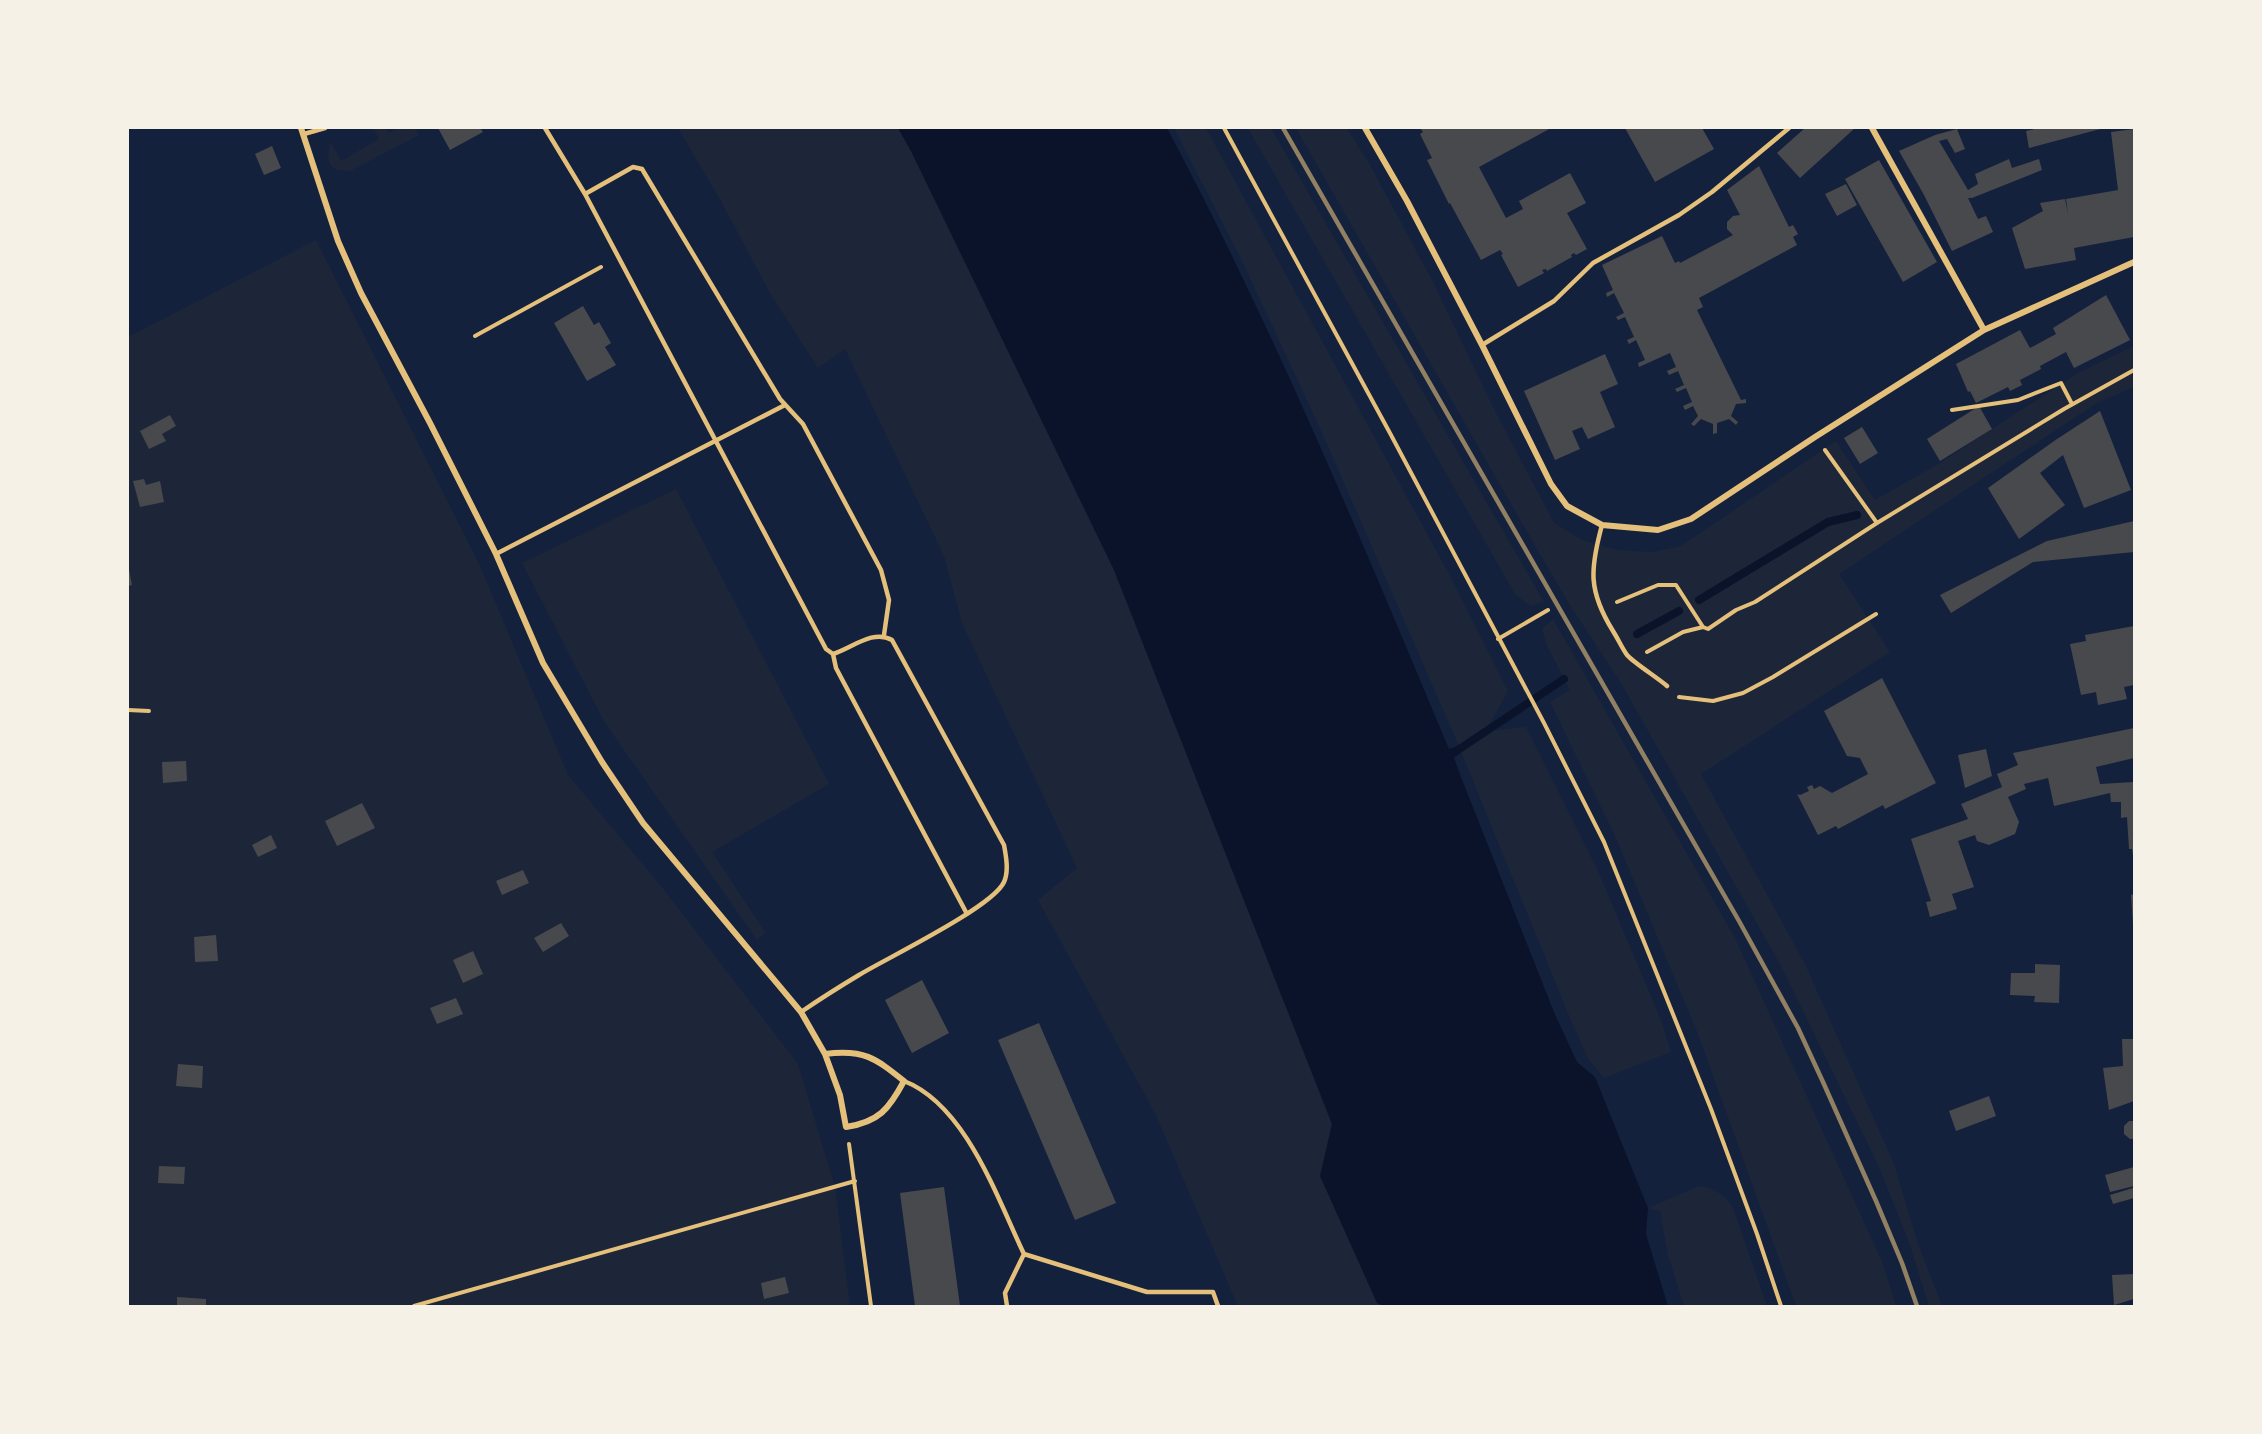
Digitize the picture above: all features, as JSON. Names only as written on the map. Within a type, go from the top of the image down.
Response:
[{"type":"street","points":[[1365,128],[1407,201],[1551,484],[1567,506],[1602,525],[1658,530],[1691,519],[1984,330],[2134,262]]},
{"type":"street","points":[[1872,128],[1984,330]]},
{"type":"street","points":[[302,131],[338,241],[361,293],[496,554],[543,663],[602,762],[643,823],[801,1012],[825,1054],[840,1095],[846,1127],[873,1120],[891,1105],[904,1081],[866,1055],[853,1052],[825,1054]]},
{"type":"lane","points":[[302,131],[325,128]]},
{"type":"lane","points":[[545,128],[585,194],[826,649],[833,654],[836,668],[967,914]]},
{"type":"lane","points":[[1482,345],[1554,301],[1593,263],[1679,215],[1712,192],[1788,128]]},
{"type":"lane","points":[[585,194],[633,167],[642,169],[774,389],[803,424],[881,570],[889,600],[884,635]]},
{"type":"lane","points":[[496,554],[785,405]]},
{"type":"lane","points":[[1602,525],[1596,547],[1593,573],[1594,593],[1600,609],[1628,656],[1667,686]]},
{"type":"lane","points":[[801,1012],[859,974],[967,914],[992,896],[1005,881],[1004,845],[892,640],[884,635],[872,636],[833,654]]},
{"type":"lane","points":[[904,1081],[916,1086],[937,1101],[969,1140],[1024,1254],[1147,1292],[1213,1292],[1218,1306]]},
{"type":"lane","points":[[1007,1306],[1005,1293],[1024,1254]]},
{"type":"path","points":[[1224,128],[1386,424],[1544,723],[1604,842],[1711,1109],[1781,1306]]},
{"type":"path","points":[[475,336],[601,267]]},
{"type":"path","points":[[1633,659],[1683,632],[1703,627],[1708,629],[1736,610],[1755,602],[1877,523],[2072,404],[2134,370]]},
{"type":"path","points":[[1952,410],[2018,400],[2061,383],[2072,404]]},
{"type":"path","points":[[1815,437],[1877,523]]},
{"type":"path","points":[[1600,609],[1658,585],[1676,585],[1703,627]]},
{"type":"path","points":[[1498,639],[1548,610]]},
{"type":"path","points":[[1667,686],[1681,698],[1696,700],[1713,701],[1743,693],[1876,614]]},
{"type":"path","points":[[128,710],[149,711]]},
{"type":"path","points":[[846,1127],[872,1306]]},
{"type":"path","points":[[414,1306],[855,1181]]},
{"type":"shaded area","points":[[373,128],[385,128],[389,133],[398,128],[415,128],[419,135],[352,170],[338,170],[331,165],[328,155],[331,142],[341,161],[379,139]]},
{"type":"shaded area","points":[[678,128],[898,128],[1114,570],[1332,1124],[1321,1176],[1377,1303],[1383,1306],[1238,1306],[1155,1113],[1038,900],[1077,868],[962,623],[944,556],[845,349],[818,368],[770,293],[722,203]]},
{"type":"shaded area","points":[[898,128],[1167,128],[1280,357],[1449,749],[1459,746],[1460,749],[1454,758],[1554,1012],[1577,1062],[1595,1077],[1648,1208],[1646,1234],[1668,1306],[1383,1306],[1377,1303],[1320,1176],[1332,1124],[1114,570]]},
{"type":"shaded area","points":[[1174,128],[1206,128],[1450,576],[1508,691],[1488,727],[1459,746],[1320,428],[1243,263]]},
{"type":"shaded area","points":[[1248,128],[1271,128],[1544,602],[1530,606],[1515,594]]},
{"type":"shaded area","points":[[1296,128],[1347,128],[1370,165],[1433,282],[1493,407],[1554,523],[1582,540],[1617,550],[1652,552],[1681,546],[1836,441],[1875,500],[1940,463],[2078,373],[2134,346],[2134,387],[2097,403],[1839,574],[1890,652],[1701,774],[1805,964],[1894,1164],[1917,1241],[1942,1306],[1929,1306],[1909,1242],[1879,1167],[1781,966],[1621,683],[1571,607],[1530,537]]},
{"type":"shaded area","points":[[316,240],[480,566],[568,775],[661,886],[798,1064],[835,1187],[850,1306],[128,1306],[128,337]]},
{"type":"shaded area","points":[[676,489],[829,784],[712,852],[765,932],[757,940],[605,723],[522,563]]},
{"type":"shaded area","points":[[1553,619],[1735,938],[1883,1264],[1896,1306],[1796,1306],[1698,1034],[1616,838],[1550,702],[1570,690],[1547,646],[1542,629]]},
{"type":"shaded area","points":[[1526,727],[1598,871],[1661,1020],[1671,1052],[1604,1078],[1589,1060],[1572,1023],[1460,749],[1489,731]]},
{"type":"shaded area","points":[[1699,1186],[1719,1193],[1733,1208],[1767,1306],[1684,1306],[1668,1255],[1660,1211],[1648,1208]]},
{"type":"building","points":[[438,128],[480,128],[483,132],[450,150]]},
{"type":"building","points":[[1420,128],[1551,128],[1479,167],[1506,218],[1523,209],[1519,201],[1570,173],[1586,203],[1567,213],[1587,249],[1576,255],[1574,253],[1572,257],[1547,271],[1542,270],[1544,273],[1518,287],[1500,250],[1481,260],[1427,160],[1432,158],[1420,134],[1423,132]]},
{"type":"building","points":[[1625,128],[1702,128],[1714,149],[1655,182]]},
{"type":"building","points":[[1805,128],[1855,128],[1800,178],[1777,153]]},
{"type":"building","points":[[2039,128],[2104,128],[2029,148],[2026,131]]},
{"type":"building","points":[[1957,129],[1965,149],[1955,153],[1947,139],[1939,141],[1968,190],[1978,184],[1975,174],[2009,159],[2012,168],[2039,159],[2042,170],[1968,198],[1978,219],[1986,216],[1993,232],[1952,251],[1899,151],[1935,135]]},
{"type":"building","points":[[2134,129],[2134,237],[2074,248],[2076,260],[2025,269],[2012,228],[2043,211],[2040,203],[2065,199],[2068,214],[2066,199],[2118,190],[2111,132]]},
{"type":"building","points":[[272,146],[281,168],[264,175],[255,154]]},
{"type":"building","points":[[1879,160],[1937,262],[1903,282],[1845,179]]},
{"type":"building","points":[[1759,166],[1789,227],[1793,225],[1798,234],[1793,237],[1797,245],[1699,298],[1703,307],[1697,310],[1741,400],[1746,399],[1746,403],[1736,404],[1731,416],[1738,422],[1736,425],[1729,419],[1717,423],[1717,433],[1713,434],[1713,424],[1701,419],[1694,426],[1691,424],[1698,416],[1693,406],[1685,410],[1683,406],[1692,402],[1686,388],[1677,392],[1675,389],[1684,385],[1678,371],[1669,375],[1667,371],[1676,367],[1670,353],[1639,367],[1638,363],[1645,360],[1636,340],[1629,344],[1627,340],[1634,337],[1625,317],[1618,320],[1616,317],[1624,313],[1614,293],[1607,297],[1606,293],[1613,290],[1602,265],[1662,236],[1675,263],[1679,261],[1680,263],[1733,235],[1727,229],[1727,222],[1733,216],[1740,215],[1727,190]]},
{"type":"building","points":[[1846,184],[1857,205],[1837,216],[1825,194]]},
{"type":"building","points":[[2106,295],[2130,340],[2074,368],[2066,352],[2020,380],[2022,385],[2010,391],[2008,387],[1976,403],[1970,391],[1968,392],[1956,364],[2020,330],[2030,348],[2056,334],[2053,328]]},
{"type":"building","points":[[583,306],[594,325],[599,322],[611,343],[605,347],[616,365],[587,381],[554,323]]},
{"type":"building","points":[[1605,354],[1618,384],[1600,392],[1615,427],[1588,439],[1582,427],[1572,431],[1580,449],[1555,460],[1524,391]]},
{"type":"building","points":[[1979,406],[1992,429],[1940,461],[1927,439]]},
{"type":"building","points":[[2100,411],[2131,490],[2084,508],[2063,455],[2040,473],[2065,505],[2019,539],[1988,488]]},
{"type":"building","points":[[170,415],[176,426],[162,434],[166,441],[149,449],[140,431]]},
{"type":"building","points":[[1862,427],[1878,453],[1860,464],[1844,438]]},
{"type":"building","points":[[144,479],[146,485],[160,481],[164,502],[140,507],[133,481]]},
{"type":"building","points":[[2134,521],[2134,552],[2033,562],[1951,613],[1940,595],[2047,541]]},
{"type":"building","points":[[128,564],[132,585],[128,586]]},
{"type":"building","points":[[2134,626],[2134,685],[2124,687],[2127,699],[2098,705],[2096,692],[2081,695],[2070,644],[2086,641],[2085,635]]},
{"type":"building","points":[[1882,678],[1936,783],[1885,809],[1883,805],[1838,829],[1836,826],[1818,835],[1797,794],[1809,791],[1807,787],[1812,785],[1814,789],[1820,786],[1832,793],[1868,774],[1860,758],[1847,756],[1824,711]]},
{"type":"building","points":[[2134,728],[2134,758],[2096,767],[2100,784],[2134,782],[2134,856],[2132,849],[2129,849],[2127,817],[2121,818],[2121,802],[2111,802],[2110,793],[2054,806],[2048,778],[2024,784],[2026,789],[2008,797],[2019,822],[2015,834],[1989,845],[1977,841],[1975,835],[1958,841],[1974,887],[1952,894],[1957,909],[1930,917],[1926,902],[1931,901],[1911,839],[1968,819],[1961,804],[2002,787],[1997,774],[2018,765],[2013,753]]},
{"type":"building","points":[[1986,749],[1992,776],[1965,788],[1958,755]]},
{"type":"building","points":[[186,761],[187,781],[163,783],[162,762]]},
{"type":"building","points":[[362,803],[375,828],[337,846],[325,821]]},
{"type":"building","points":[[271,835],[277,848],[258,857],[252,845]]},
{"type":"building","points":[[523,870],[529,883],[502,895],[496,881]]},
{"type":"building","points":[[2134,894],[2134,925],[2133,925],[2131,895]]},
{"type":"building","points":[[561,923],[569,936],[543,952],[534,938]]},
{"type":"building","points":[[216,935],[218,961],[195,962],[194,937]]},
{"type":"building","points":[[473,951],[483,974],[463,983],[453,960]]},
{"type":"building","points":[[2035,964],[2060,965],[2059,1003],[2034,1002],[2035,996],[2010,995],[2011,973],[2035,973]]},
{"type":"building","points":[[922,980],[949,1033],[912,1053],[885,1000]]},
{"type":"building","points":[[456,998],[463,1014],[437,1024],[430,1008]]},
{"type":"building","points":[[1039,1023],[1116,1203],[1075,1220],[998,1040]]},
{"type":"building","points":[[2122,1039],[2134,1039],[2134,1101],[2109,1110],[2103,1068],[2123,1066]]},
{"type":"building","points":[[178,1064],[203,1066],[202,1088],[176,1086]]},
{"type":"building","points":[[1989,1096],[1996,1116],[1956,1131],[1949,1111]]},
{"type":"building","points":[[2129,1121],[2134,1121],[2134,1139],[2124,1134],[2124,1126]]},
{"type":"building","points":[[159,1166],[185,1167],[184,1184],[158,1183]]},
{"type":"building","points":[[2134,1167],[2134,1186],[2110,1192],[2105,1175]]},
{"type":"building","points":[[944,1187],[960,1306],[915,1306],[900,1193]]},
{"type":"building","points":[[2133,1188],[2134,1198],[2113,1204],[2110,1195]]},
{"type":"building","points":[[2134,1274],[2134,1299],[2114,1305],[2112,1275]]},
{"type":"building","points":[[785,1277],[789,1293],[764,1299],[761,1283]]},
{"type":"building","points":[[177,1297],[206,1299],[206,1306],[177,1306]]},
{"type":"waterway","points":[[1699,600],[1828,522],[1857,515]]},
{"type":"waterway","points":[[1637,634],[1679,611]]},
{"type":"waterway","points":[[1452,754],[1564,679]]},
{"type":"railway","points":[[1283,128],[1739,921],[1798,1028],[1876,1201],[1917,1306]]}]
